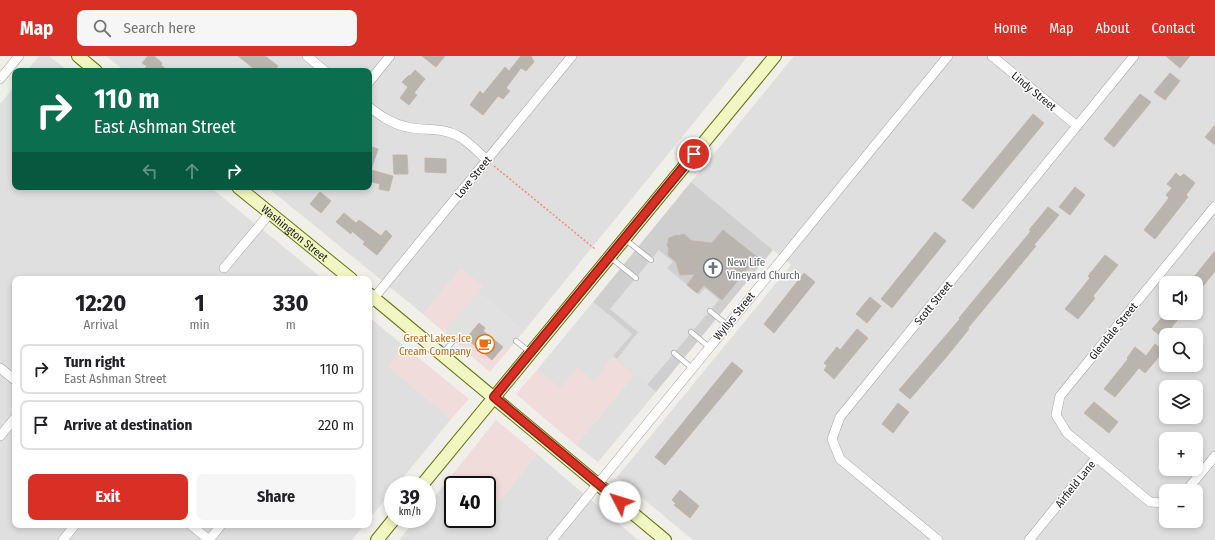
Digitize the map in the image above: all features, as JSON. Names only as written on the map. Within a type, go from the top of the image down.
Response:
[{"type":"street","points":[[0,79],[19,56]]},
{"type":"street","points":[[78,56],[92,68]]},
{"type":"street","points":[[306,56],[321,68]]},
{"type":"street","points":[[372,78],[390,56]]},
{"type":"street","name":"Love Street","points":[[372,297],[572,56]]},
{"type":"street","points":[[429,476],[775,56]]},
{"type":"street","name":"Wyllys Street","points":[[552,540],[948,56]]},
{"type":"street","name":"Lindy Street","points":[[992,56],[1077,126]]},
{"type":"street","name":"Scott Street","points":[[938,540],[840,458],[832,440],[840,417],[1134,56]]},
{"type":"street","points":[[372,108],[387,120],[398,125],[408,128],[439,130],[459,136],[487,160]]},
{"type":"street","name":"Washington Street","points":[[242,190],[347,276]]},
{"type":"street","name":"Glendale Street","points":[[1096,458],[1067,433],[1056,415],[1060,396],[1215,206]]},
{"type":"street","points":[[224,268],[270,213]]},
{"type":"street","points":[[372,299],[442,354],[665,540]]},
{"type":"street","points":[[0,368],[12,378]]},
{"type":"street","points":[[0,436],[12,422]]},
{"type":"street","points":[[1192,484],[1215,456]]},
{"type":"street","name":"Airfield Lane","points":[[1029,540],[1096,458],[1150,502],[1159,503]]},
{"type":"street","points":[[63,540],[73,528]]},
{"type":"street","points":[[195,528],[209,540],[219,528]]},
{"type":"street","points":[[377,540],[387,528]]},
{"type":"lane","points":[[624,239],[650,260]]},
{"type":"lane","points":[[610,257],[636,278]]},
{"type":"lane","points":[[710,311],[727,325]]},
{"type":"lane","points":[[691,332],[709,347]]},
{"type":"lane","points":[[442,354],[454,340]]},
{"type":"lane","points":[[516,341],[531,353]]},
{"type":"lane","points":[[674,353],[692,368]]},
{"type":"path","points":[[487,160],[595,249]]},
{"type":"shaded area","points":[[39,56],[49,56],[64,68],[29,68]]},
{"type":"shaded area","points":[[106,56],[748,56],[524,331],[478,292],[482,286],[461,269],[423,314],[271,190],[372,190],[372,68],[121,68]]},
{"type":"shaded area","points":[[794,56],[1215,56],[1215,540],[693,540],[617,477],[791,265],[691,182]]},
{"type":"shaded area","points":[[12,90],[12,190],[214,190],[319,276],[12,276],[12,528],[362,528],[352,540],[0,540],[0,104]]},
{"type":"shaded area","name":"New Life Vineyard Church","points":[[691,182],[773,250],[656,392],[613,356],[632,334],[593,302]]},
{"type":"shaded area","points":[[659,250],[673,262],[667,268],[699,295],[705,288],[719,300],[647,385],[617,359],[638,332],[610,309]]},
{"type":"shaded area","points":[[461,269],[483,286],[478,292],[524,331],[490,372],[423,314]]},
{"type":"shaded area","points":[[478,292],[524,331],[507,351],[483,331],[485,328],[477,322],[473,327],[475,329],[469,335],[471,337],[459,344],[444,332]]},
{"type":"shaded area","points":[[593,302],[632,334],[594,381],[560,388],[537,370]]},
{"type":"shaded area","points":[[372,320],[405,347],[388,366],[451,419],[404,476],[384,476],[384,501],[372,515]]},
{"type":"shaded area","points":[[405,347],[469,399],[451,419],[388,366]]},
{"type":"shaded area","points":[[613,356],[635,374],[576,445],[516,394],[537,370],[560,388],[577,367],[594,381]]},
{"type":"shaded area","points":[[635,374],[656,392],[598,462],[576,445]]},
{"type":"shaded area","points":[[496,420],[537,454],[496,505],[496,476],[452,475]]},
{"type":"shaded area","points":[[537,454],[638,540],[399,540],[409,528],[436,528],[436,495],[444,485],[444,528],[496,528],[496,505]]},
{"type":"building","points":[[148,56],[154,56],[162,63],[161,65],[164,68],[145,68],[147,66],[142,63]]},
{"type":"building","points":[[238,56],[265,56],[278,66],[276,68],[253,68]]},
{"type":"building","points":[[422,56],[445,56],[436,67]]},
{"type":"building","points":[[521,56],[531,56],[534,62],[526,71],[521,68],[506,88],[510,91],[503,99],[498,96],[483,115],[470,105],[480,91],[483,94],[505,67],[509,71]]},
{"type":"building","points":[[1166,56],[1190,56],[1180,68]]},
{"type":"building","points":[[415,70],[425,79],[414,93],[417,95],[409,105],[400,98],[408,87],[402,82]]},
{"type":"building","points":[[1170,73],[1180,81],[1165,100],[1154,92]]},
{"type":"building","points":[[1140,94],[1151,102],[1114,147],[1104,139]]},
{"type":"building","points":[[1033,114],[1044,123],[973,209],[962,200]]},
{"type":"building","points":[[1215,125],[1215,145],[1205,137]]},
{"type":"building","points":[[372,147],[378,149],[372,167]]},
{"type":"building","points":[[393,155],[407,155],[408,174],[394,174]]},
{"type":"building","points":[[425,158],[446,159],[446,173],[425,172]]},
{"type":"building","points":[[372,170],[393,176],[389,191],[379,189],[380,184],[372,182]]},
{"type":"building","points":[[1176,173],[1180,177],[1184,174],[1195,183],[1186,195],[1188,197],[1155,239],[1144,230],[1169,198],[1166,195],[1172,188],[1167,184]]},
{"type":"building","points":[[1075,187],[1085,195],[1070,215],[1059,207]]},
{"type":"building","points":[[320,192],[331,201],[321,213],[310,204]]},
{"type":"building","points":[[1048,207],[1059,215],[1034,245],[1036,246],[968,328],[969,329],[948,355],[910,399],[899,390],[960,319],[959,318],[1031,231],[1029,230]]},
{"type":"building","points":[[344,213],[356,223],[359,220],[381,236],[386,230],[392,236],[377,255],[363,244],[365,242],[352,231],[351,234],[336,222]]},
{"type":"building","name":"New Life Vineyard Church","points":[[723,230],[757,257],[722,300],[704,285],[697,293],[687,285],[695,274],[680,275],[676,262],[668,255],[669,248],[667,246],[669,238],[684,234],[692,241],[712,243]]},
{"type":"building","points":[[935,232],[946,241],[892,308],[881,299]]},
{"type":"building","points":[[1215,251],[1215,271],[1203,286],[1203,276],[1195,276]]},
{"type":"building","points":[[1105,255],[1118,265],[1093,296],[1095,298],[1078,319],[1065,309],[1090,278],[1088,276]]},
{"type":"building","points":[[804,273],[815,282],[774,333],[764,324]]},
{"type":"building","points":[[870,297],[881,306],[867,323],[856,314]]},
{"type":"building","points":[[1160,320],[1177,320],[1171,328],[1159,328],[1159,335],[1152,329]]},
{"type":"building","name":"Great Lakes Ice Cream Company","points":[[479,323],[485,328],[483,331],[503,347],[492,360],[468,340],[471,337],[469,335]]},
{"type":"building","points":[[857,329],[868,338],[834,379],[824,370],[827,366],[824,363],[837,347],[840,350]]},
{"type":"building","points":[[1155,344],[1159,347],[1159,357],[1145,373],[1139,368],[1115,397],[1104,389],[1128,359],[1127,358],[1135,347],[1146,356]]},
{"type":"building","points":[[732,362],[743,371],[665,465],[655,457]]},
{"type":"building","points":[[1094,402],[1118,422],[1109,433],[1084,413]]},
{"type":"building","points":[[898,403],[909,412],[893,433],[882,424]]},
{"type":"building","points":[[680,490],[699,506],[690,518],[674,505],[676,504],[672,500]]},
{"type":"place","name":"New Life Vineyard Church","points":[[713,268]]},
{"type":"place","name":"Great Lakes Ice Cream Company","points":[[485,344]]},
{"type":"route","points":[[620,502],[494,397],[694,154]]}]
